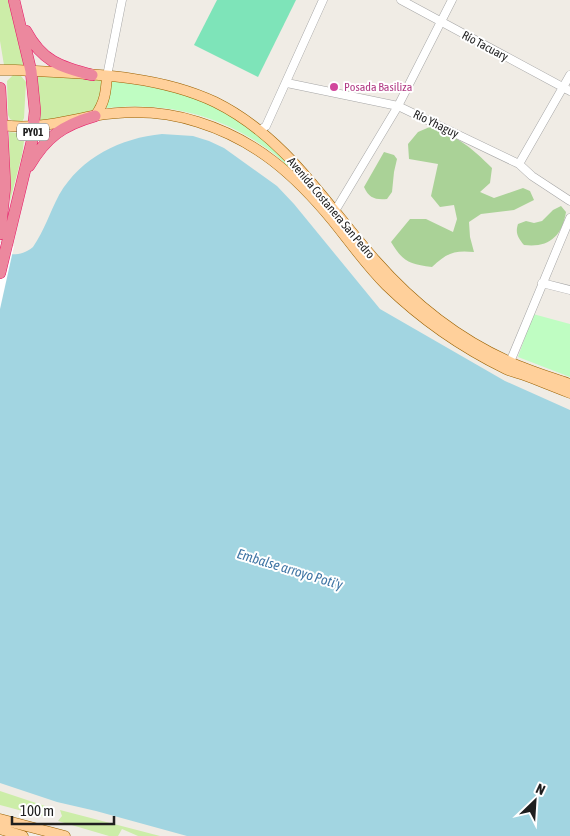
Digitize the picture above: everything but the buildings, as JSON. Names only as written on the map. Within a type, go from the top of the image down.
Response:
[{"type":"highway","name":"PY01","points":[[0,273],[32,141],[35,111],[31,71],[20,18],[14,0]]},
{"type":"highway","points":[[20,18],[32,43],[46,57],[65,68],[92,75]]},
{"type":"highway","name":"PY01","points":[[0,88],[5,186],[0,234]]},
{"type":"highway","points":[[23,176],[41,148],[57,132],[77,121],[95,116]]},
{"type":"highway","points":[[0,163],[5,186]]},
{"type":"main road","name":"Avenida Costanera San Pedro","points":[[0,70],[107,76],[158,84],[195,93],[228,109],[260,130],[291,158],[375,261],[422,307],[463,336],[510,362],[570,384]]},
{"type":"main road","points":[[95,116],[101,108],[105,96],[107,76]]},
{"type":"main road","name":"Avenida Costanera San Pedro","points":[[1,125],[19,128],[45,126],[95,116],[133,112],[180,117],[210,126],[241,140],[290,174],[320,206],[367,264],[407,304],[468,348],[508,370],[570,393]]},
{"type":"main road","points":[[0,819],[59,835]]},
{"type":"main road","points":[[0,829],[23,836]]},
{"type":"street","points":[[107,76],[122,0]]},
{"type":"street","points":[[260,130],[266,126],[324,0]]},
{"type":"street","name":"Río Tacuary","points":[[401,0],[566,89]]},
{"type":"street","points":[[334,211],[398,106],[452,0]]},
{"type":"street","points":[[519,164],[566,89],[570,75]]},
{"type":"street","name":"Río Yhaguy","points":[[287,83],[398,106],[519,164],[532,176],[570,201]]},
{"type":"street","points":[[510,362],[570,218]]},
{"type":"street","points":[[542,283],[570,290]]},
{"type":"green space","points":[[0,0],[8,0],[19,32],[26,66],[4,65],[0,41]]},
{"type":"green space","points":[[217,0],[296,0],[258,77],[194,45]]},
{"type":"green space","points":[[35,73],[103,79],[99,104],[94,111],[36,123]]},
{"type":"green space","points":[[13,75],[21,76],[26,82],[24,118],[22,122],[18,123],[10,119],[8,115],[7,81]]},
{"type":"green space","points":[[112,81],[175,92],[220,108],[251,128],[298,171],[295,173],[272,152],[245,135],[208,118],[169,109],[148,107],[106,108]]},
{"type":"green space","points":[[432,126],[464,144],[492,168],[490,183],[480,192],[494,198],[523,188],[530,191],[534,200],[514,210],[481,214],[469,222],[474,252],[456,252],[442,258],[432,267],[407,261],[399,254],[391,242],[410,219],[426,219],[453,232],[457,219],[454,205],[440,207],[431,196],[438,164],[409,159],[408,144],[418,132]]},
{"type":"green space","points":[[9,132],[25,134],[22,155],[10,201]]},
{"type":"green space","points":[[384,152],[394,155],[397,159],[392,192],[387,199],[373,198],[364,187]]},
{"type":"green space","points":[[561,206],[566,212],[564,221],[557,234],[540,245],[524,245],[518,235],[518,224],[526,221],[534,223],[542,221],[553,210]]},
{"type":"green space","points":[[533,314],[570,324],[570,377],[518,357]]},
{"type":"green space","points":[[0,791],[51,808],[47,812],[49,818],[0,805]]},
{"type":"green space","points":[[60,810],[160,836],[138,836],[122,829],[118,836],[109,836],[58,821],[62,816]]},
{"type":"water","name":"Embalse arroyo Poti'y","points":[[162,134],[193,136],[224,148],[277,186],[380,309],[505,381],[570,410],[570,836],[187,836],[57,802],[0,783],[0,253],[17,254],[33,247],[59,195],[68,182],[90,160],[117,145],[147,136]]},
{"type":"pier","points":[[0,243],[14,246],[0,309]]},
{"type":"place","name":"Posada Basiliza","points":[[334,87]]}]
